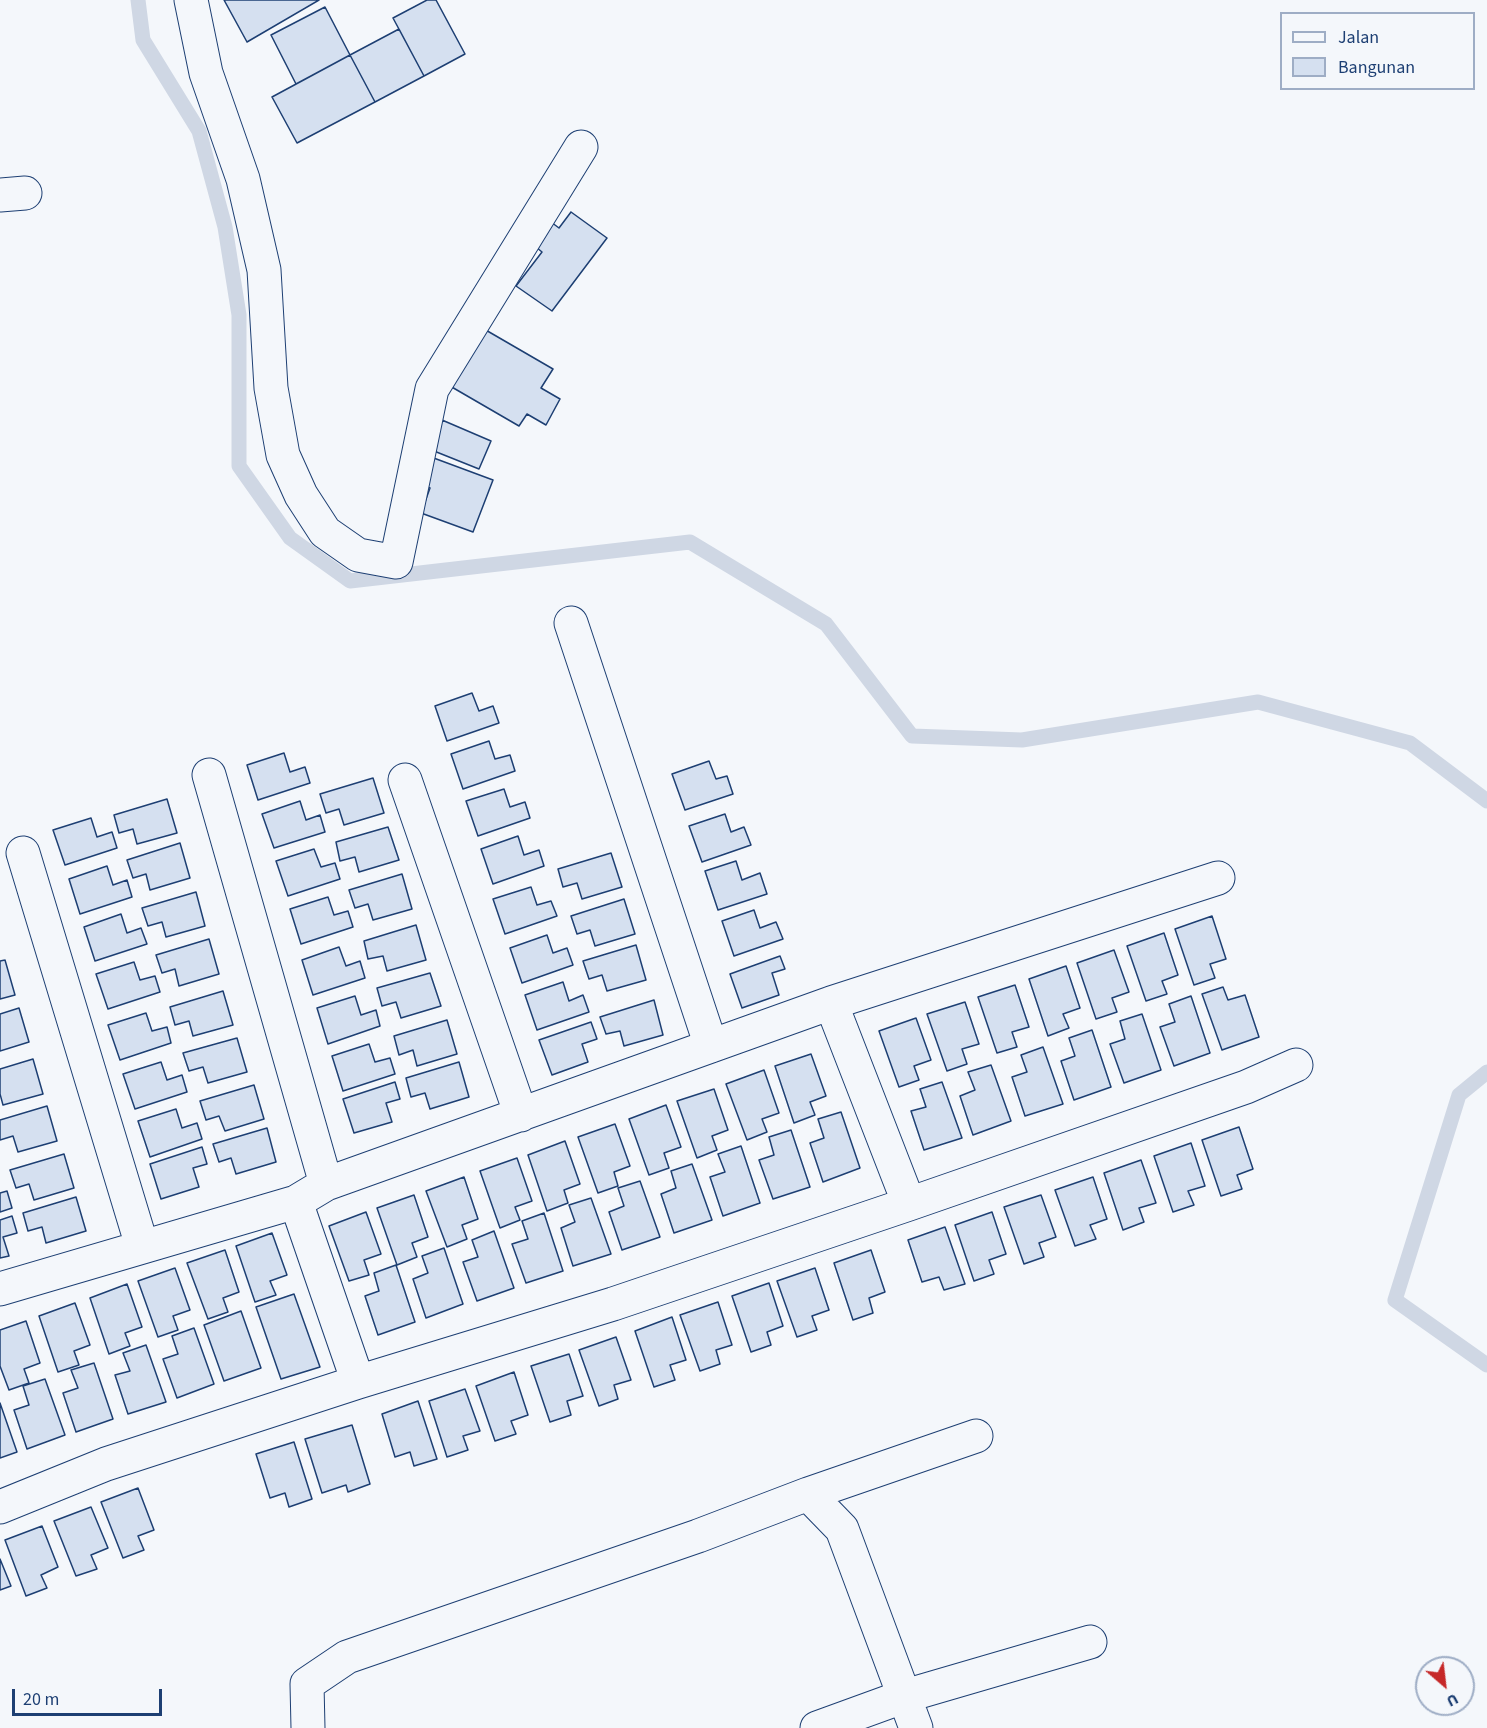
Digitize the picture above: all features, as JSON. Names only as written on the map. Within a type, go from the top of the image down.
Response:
[{"type":"street","points":[[191,0],[206,74],[243,179],[264,270],[272,388],[284,455],[301,495],[325,532],[358,555],[396,562],[432,389],[581,147]]},
{"type":"street","points":[[571,623],[711,1046]]},
{"type":"street","points":[[209,775],[326,1184]]},
{"type":"street","points":[[405,780],[521,1115]]},
{"type":"street","points":[[23,853],[141,1246]]},
{"type":"street","points":[[0,1289],[296,1202],[326,1184],[831,1003],[1218,878]]},
{"type":"street","points":[[831,1003],[909,1204]]},
{"type":"street","points":[[0,1507],[106,1464],[358,1382],[613,1304],[909,1204],[1246,1088],[1296,1065]]},
{"type":"street","points":[[296,1202],[358,1382]]},
{"type":"street","points":[[308,1728],[307,1684],[347,1657],[698,1536],[808,1494],[976,1436]]},
{"type":"street","points":[[808,1494],[842,1529],[916,1728]]},
{"type":"street","points":[[817,1728],[905,1696],[1090,1642]]},
{"type":"building","points":[[224,0],[319,0],[247,42]]},
{"type":"building","points":[[427,0],[436,0],[465,54],[424,76],[393,18]]},
{"type":"building","points":[[325,7],[350,55],[296,84],[271,35]]},
{"type":"building","points":[[399,29],[424,76],[375,102],[350,55]]},
{"type":"building","points":[[350,55],[375,102],[297,143],[272,97]]},
{"type":"building","points":[[571,212],[607,238],[552,311],[516,286],[542,252],[530,242],[547,219],[559,228]]},
{"type":"building","points":[[484,329],[553,369],[541,388],[560,399],[546,425],[527,414],[519,426],[450,386]]},
{"type":"building","points":[[442,420],[491,441],[479,469],[429,449]]},
{"type":"building","points":[[431,457],[493,480],[473,532],[421,513],[430,488],[421,484]]},
{"type":"building","points":[[472,693],[479,711],[493,706],[499,723],[447,741],[435,706]]},
{"type":"building","points":[[489,741],[495,759],[510,755],[515,771],[463,789],[451,754]]},
{"type":"building","points":[[284,753],[290,772],[305,767],[310,783],[258,800],[247,765]]},
{"type":"building","points":[[709,761],[716,779],[727,776],[733,794],[685,810],[672,774]]},
{"type":"building","points":[[373,778],[384,813],[344,825],[339,809],[326,813],[320,794]]},
{"type":"building","points":[[504,789],[510,807],[525,802],[530,818],[478,836],[466,801]]},
{"type":"building","points":[[167,799],[177,833],[137,844],[133,829],[119,833],[114,815]]},
{"type":"building","points":[[300,801],[306,820],[320,815],[325,832],[274,848],[262,814]]},
{"type":"building","points":[[725,814],[731,832],[744,827],[751,845],[702,862],[689,826]]},
{"type":"building","points":[[91,818],[97,837],[112,832],[117,848],[65,865],[53,830]]},
{"type":"building","points":[[388,827],[399,860],[359,872],[355,857],[340,861],[336,842]]},
{"type":"building","points":[[518,836],[524,855],[539,850],[544,866],[493,884],[481,849]]},
{"type":"building","points":[[180,843],[190,878],[150,890],[146,874],[133,878],[127,860]]},
{"type":"building","points":[[314,849],[321,867],[335,863],[340,879],[288,896],[276,861]]},
{"type":"building","points":[[611,853],[622,887],[582,899],[577,883],[563,887],[558,869]]},
{"type":"building","points":[[736,861],[742,880],[760,873],[767,894],[718,910],[705,871]]},
{"type":"building","points":[[107,866],[113,885],[127,880],[132,897],[80,914],[69,879]]},
{"type":"building","points":[[402,874],[412,909],[373,920],[368,904],[355,908],[349,890]]},
{"type":"building","points":[[531,887],[537,905],[551,901],[557,916],[505,934],[493,899]]},
{"type":"building","points":[[196,892],[205,926],[166,937],[162,922],[148,926],[142,908]]},
{"type":"building","points":[[328,897],[334,915],[348,911],[353,927],[301,944],[290,909]]},
{"type":"building","points":[[624,899],[635,934],[595,946],[590,930],[577,934],[571,916]]},
{"type":"building","points":[[754,910],[760,928],[776,922],[783,939],[734,956],[722,921]]},
{"type":"building","points":[[121,914],[127,933],[141,928],[147,944],[95,961],[84,927]]},
{"type":"building","points":[[1212,916],[1226,959],[1210,964],[1215,978],[1194,985],[1175,929]]},
{"type":"building","points":[[416,925],[426,960],[387,971],[383,956],[368,959],[364,941]]},
{"type":"building","points":[[1164,933],[1178,975],[1162,981],[1167,994],[1146,1001],[1127,946]]},
{"type":"building","points":[[547,935],[553,953],[567,948],[573,965],[522,983],[510,948]]},
{"type":"building","points":[[209,939],[219,974],[179,986],[175,969],[162,973],[156,955]]},
{"type":"building","points":[[636,945],[646,980],[607,991],[602,975],[589,979],[583,961]]},
{"type":"building","points":[[339,947],[346,966],[360,961],[365,978],[313,995],[302,960]]},
{"type":"building","points":[[1114,950],[1129,992],[1112,998],[1117,1012],[1096,1019],[1077,963]]},
{"type":"building","points":[[780,956],[785,969],[772,973],[779,995],[742,1008],[730,974]]},
{"type":"building","points":[[5,960],[15,995],[0,999],[0,961]]},
{"type":"building","points":[[134,962],[140,980],[155,976],[160,992],[108,1009],[96,974]]},
{"type":"building","points":[[1066,966],[1080,1008],[1063,1014],[1069,1028],[1048,1036],[1029,979]]},
{"type":"building","points":[[430,973],[441,1006],[401,1018],[396,1002],[382,1006],[377,988]]},
{"type":"building","points":[[563,982],[569,1001],[583,995],[589,1012],[537,1030],[525,995]]},
{"type":"building","points":[[1015,985],[1029,1027],[1012,1032],[1017,1047],[997,1053],[978,997]]},
{"type":"building","points":[[1223,987],[1228,1000],[1245,995],[1259,1037],[1222,1050],[1202,994]]},
{"type":"building","points":[[223,991],[233,1025],[193,1036],[189,1021],[175,1025],[170,1007]]},
{"type":"building","points":[[355,996],[361,1015],[376,1010],[380,1026],[328,1044],[317,1008]]},
{"type":"building","points":[[1191,996],[1210,1053],[1174,1066],[1160,1027],[1175,1022],[1169,1004]]},
{"type":"building","points":[[654,1000],[663,1035],[624,1046],[620,1031],[606,1034],[600,1017]]},
{"type":"building","points":[[965,1002],[979,1044],[962,1049],[967,1064],[947,1071],[927,1014]]},
{"type":"building","points":[[19,1008],[29,1042],[0,1051],[0,1014]]},
{"type":"building","points":[[146,1013],[152,1031],[167,1027],[171,1043],[120,1060],[108,1025]]},
{"type":"building","points":[[1142,1014],[1161,1070],[1124,1083],[1110,1044],[1125,1039],[1120,1021]]},
{"type":"building","points":[[916,1018],[931,1060],[914,1066],[919,1080],[899,1087],[879,1031]]},
{"type":"building","points":[[447,1020],[457,1054],[417,1066],[413,1050],[399,1055],[394,1036]]},
{"type":"building","points":[[591,1022],[597,1039],[582,1044],[588,1062],[552,1075],[539,1040]]},
{"type":"building","points":[[1092,1030],[1111,1087],[1074,1100],[1061,1061],[1075,1056],[1069,1038]]},
{"type":"building","points":[[237,1038],[247,1072],[208,1083],[203,1067],[189,1071],[183,1053]]},
{"type":"building","points":[[369,1044],[375,1062],[390,1058],[395,1074],[343,1091],[332,1056]]},
{"type":"building","points":[[1043,1047],[1063,1104],[1025,1116],[1012,1077],[1027,1072],[1021,1055]]},
{"type":"building","points":[[811,1054],[826,1096],[810,1102],[815,1115],[794,1123],[775,1066]]},
{"type":"building","points":[[33,1059],[43,1094],[3,1105],[0,1094],[0,1069]]},
{"type":"building","points":[[161,1062],[167,1080],[182,1075],[187,1092],[135,1109],[123,1074]]},
{"type":"building","points":[[459,1062],[469,1097],[430,1109],[425,1093],[411,1097],[406,1078]]},
{"type":"building","points":[[991,1065],[1011,1121],[973,1135],[960,1096],[975,1090],[968,1072]]},
{"type":"building","points":[[764,1070],[779,1113],[762,1119],[767,1132],[747,1140],[726,1084]]},
{"type":"building","points":[[395,1082],[400,1099],[386,1103],[392,1122],[354,1133],[343,1099]]},
{"type":"building","points":[[942,1082],[962,1138],[924,1150],[911,1111],[926,1107],[920,1089]]},
{"type":"building","points":[[254,1085],[264,1119],[225,1131],[219,1116],[206,1120],[200,1101]]},
{"type":"building","points":[[714,1089],[728,1130],[712,1136],[717,1150],[697,1158],[677,1101]]},
{"type":"building","points":[[666,1105],[681,1147],[664,1153],[669,1168],[649,1175],[629,1119]]},
{"type":"building","points":[[47,1106],[57,1141],[18,1152],[13,1136],[0,1140],[0,1120]]},
{"type":"building","points":[[176,1109],[182,1128],[197,1123],[202,1139],[150,1157],[138,1121]]},
{"type":"building","points":[[841,1112],[860,1168],[823,1182],[810,1143],[824,1138],[818,1119]]},
{"type":"building","points":[[615,1124],[630,1166],[614,1172],[618,1186],[598,1193],[578,1137]]},
{"type":"building","points":[[1239,1127],[1253,1169],[1237,1175],[1242,1189],[1221,1196],[1202,1140]]},
{"type":"building","points":[[267,1128],[276,1162],[236,1174],[231,1158],[219,1162],[213,1144]]},
{"type":"building","points":[[791,1130],[810,1187],[773,1199],[759,1160],[774,1155],[769,1137]]},
{"type":"building","points":[[565,1141],[580,1184],[564,1190],[568,1203],[547,1211],[528,1155]]},
{"type":"building","points":[[1191,1143],[1205,1186],[1188,1191],[1194,1205],[1173,1212],[1154,1156]]},
{"type":"building","points":[[741,1146],[760,1203],[723,1216],[710,1177],[725,1172],[718,1154]]},
{"type":"building","points":[[202,1147],[207,1164],[193,1168],[199,1187],[161,1199],[150,1164]]},
{"type":"building","points":[[64,1154],[74,1188],[34,1200],[29,1184],[16,1188],[10,1170]]},
{"type":"building","points":[[517,1158],[532,1201],[515,1207],[520,1220],[500,1228],[480,1171]]},
{"type":"building","points":[[1141,1160],[1156,1203],[1139,1208],[1144,1222],[1123,1230],[1104,1173]]},
{"type":"building","points":[[692,1164],[712,1220],[674,1233],[661,1194],[676,1188],[671,1171]]},
{"type":"building","points":[[464,1177],[478,1219],[462,1225],[467,1239],[447,1247],[426,1191]]},
{"type":"building","points":[[1093,1177],[1107,1219],[1090,1225],[1096,1239],[1075,1246],[1055,1190]]},
{"type":"building","points":[[640,1181],[660,1237],[622,1250],[609,1212],[624,1206],[618,1188]]},
{"type":"building","points":[[7,1191],[12,1208],[0,1212],[0,1193]]},
{"type":"building","points":[[414,1195],[428,1237],[412,1243],[417,1257],[397,1265],[377,1208]]},
{"type":"building","points":[[1041,1195],[1056,1237],[1039,1243],[1044,1257],[1024,1264],[1004,1207]]},
{"type":"building","points":[[76,1197],[86,1231],[46,1243],[42,1227],[28,1231],[23,1213]]},
{"type":"building","points":[[591,1198],[611,1254],[573,1266],[561,1228],[575,1222],[569,1205]]},
{"type":"building","points":[[366,1212],[381,1254],[364,1260],[369,1275],[349,1281],[329,1226]]},
{"type":"building","points":[[992,1212],[1006,1254],[989,1260],[994,1274],[974,1281],[955,1225]]},
{"type":"building","points":[[544,1213],[563,1271],[526,1283],[512,1244],[528,1239],[522,1221]]},
{"type":"building","points":[[12,1216],[17,1233],[3,1237],[9,1256],[0,1258],[0,1220]]},
{"type":"building","points":[[945,1227],[965,1284],[944,1290],[939,1277],[922,1282],[908,1240]]},
{"type":"building","points":[[494,1231],[514,1288],[477,1301],[463,1262],[478,1257],[472,1240]]},
{"type":"building","points":[[272,1233],[287,1275],[270,1281],[276,1295],[255,1302],[236,1246]]},
{"type":"building","points":[[444,1248],[463,1304],[426,1318],[413,1279],[428,1273],[422,1256]]},
{"type":"building","points":[[225,1250],[239,1292],[223,1298],[228,1312],[208,1319],[187,1263]]},
{"type":"building","points":[[871,1250],[885,1292],[869,1298],[873,1313],[853,1320],[834,1263]]},
{"type":"building","points":[[396,1265],[415,1322],[378,1335],[365,1296],[379,1291],[374,1273]]},
{"type":"building","points":[[175,1268],[190,1310],[173,1316],[178,1330],[158,1337],[138,1281]]},
{"type":"building","points":[[815,1268],[829,1310],[812,1316],[817,1330],[797,1337],[777,1281]]},
{"type":"building","points":[[769,1283],[783,1326],[767,1332],[771,1345],[751,1352],[732,1296]]},
{"type":"building","points":[[127,1284],[142,1327],[125,1333],[130,1346],[109,1354],[90,1298]]},
{"type":"building","points":[[294,1294],[320,1367],[281,1379],[256,1307]]},
{"type":"building","points":[[718,1302],[732,1345],[716,1350],[720,1364],[700,1371],[680,1315]]},
{"type":"building","points":[[75,1303],[90,1345],[74,1351],[79,1365],[58,1372],[39,1316]]},
{"type":"building","points":[[241,1311],[261,1368],[224,1381],[204,1325]]},
{"type":"building","points":[[672,1317],[686,1360],[670,1365],[675,1380],[654,1387],[635,1331]]},
{"type":"building","points":[[26,1321],[40,1363],[24,1369],[29,1383],[9,1390],[0,1366],[0,1330]]},
{"type":"building","points":[[194,1328],[214,1384],[177,1398],[163,1359],[178,1354],[172,1336]]},
{"type":"building","points":[[616,1337],[631,1380],[614,1385],[618,1399],[599,1406],[579,1350]]},
{"type":"building","points":[[146,1345],[166,1402],[128,1414],[115,1375],[130,1371],[123,1353]]},
{"type":"building","points":[[569,1354],[583,1396],[567,1401],[571,1415],[550,1422],[531,1366]]},
{"type":"building","points":[[94,1363],[113,1419],[76,1432],[63,1393],[78,1388],[71,1370]]},
{"type":"building","points":[[514,1372],[528,1415],[511,1421],[516,1434],[495,1441],[476,1386]]},
{"type":"building","points":[[45,1379],[65,1435],[27,1449],[14,1410],[29,1405],[23,1386]]},
{"type":"building","points":[[465,1389],[480,1431],[463,1436],[468,1450],[447,1457],[429,1401]]},
{"type":"building","points":[[418,1401],[437,1459],[414,1466],[410,1452],[395,1457],[382,1414]]},
{"type":"building","points":[[0,1403],[17,1452],[0,1458]]},
{"type":"building","points":[[352,1425],[370,1484],[348,1492],[346,1485],[322,1493],[305,1439]]},
{"type":"building","points":[[294,1442],[312,1499],[289,1507],[285,1493],[270,1498],[256,1454]]},
{"type":"building","points":[[138,1488],[154,1530],[138,1536],[144,1550],[123,1558],[101,1502]]},
{"type":"building","points":[[91,1507],[108,1548],[91,1555],[97,1569],[76,1576],[54,1521]]},
{"type":"building","points":[[42,1526],[58,1567],[41,1575],[47,1588],[26,1596],[5,1540]]},
{"type":"building","points":[[0,1559],[11,1586],[0,1590]]},
{"type":"waterway","points":[[138,0],[143,40],[199,131],[225,227],[239,315],[239,466],[290,538],[350,581],[690,542],[826,624],[912,736],[1022,740],[1258,702],[1410,743],[1487,801]]},
{"type":"waterway","points":[[1487,1072],[1459,1095],[1395,1300],[1487,1365]]}]
